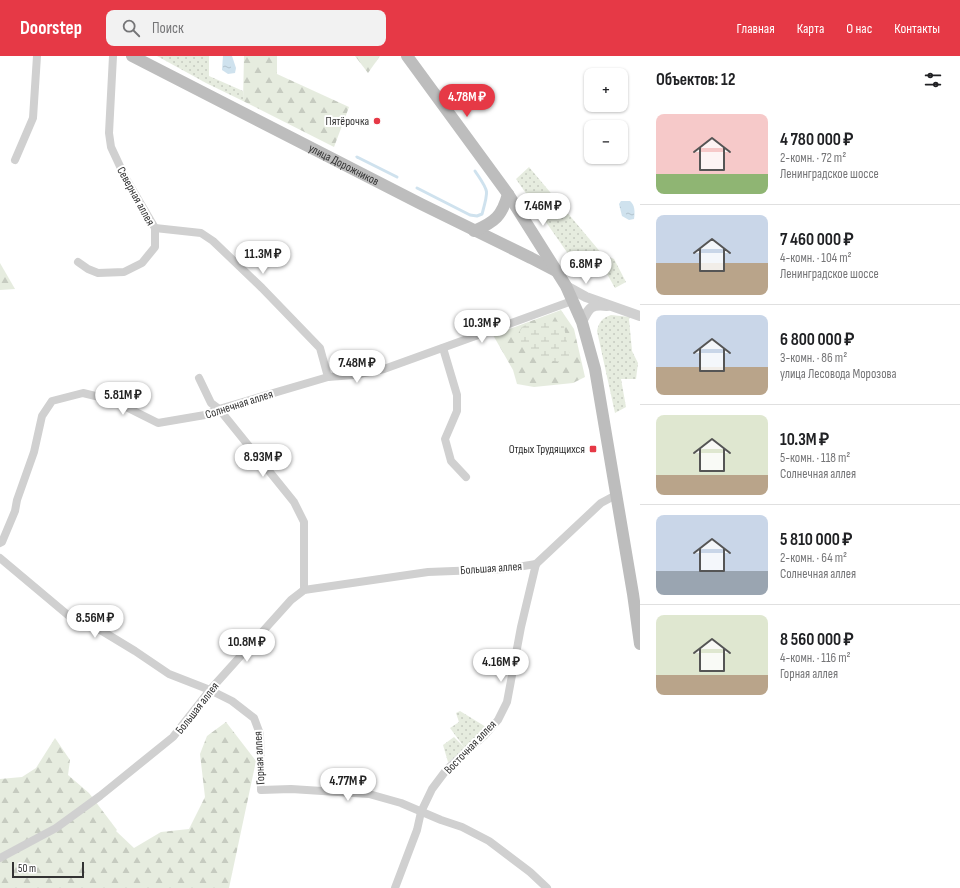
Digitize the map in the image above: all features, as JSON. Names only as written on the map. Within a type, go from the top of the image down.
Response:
[{"type":"main road","name":"улица Дорожников","points":[[132,56],[557,272]]},
{"type":"main road","points":[[407,56],[508,194],[566,286],[582,322],[595,369],[640,644]]},
{"type":"main road","points":[[474,230],[489,225],[498,217],[505,207],[508,194]]},
{"type":"street","points":[[16,160],[33,118],[37,56]]},
{"type":"street","name":"Северная аллея","points":[[78,262],[88,270],[98,273],[124,272],[142,262],[155,248],[154,228],[124,177],[111,147],[109,133],[113,56]]},
{"type":"street","points":[[154,228],[201,233],[212,241],[262,288],[320,348],[328,377]]},
{"type":"street","points":[[566,286],[577,293],[640,316]]},
{"type":"street","name":"Солнечная аллея","points":[[0,543],[2,542],[15,511],[17,500],[34,452],[42,416],[52,401],[83,393],[112,400],[158,423],[205,415],[219,408],[328,377],[354,375],[384,369],[572,301]]},
{"type":"street","points":[[582,322],[588,309],[597,305],[610,306]]},
{"type":"street","points":[[443,348],[457,395],[457,411],[445,439],[451,461],[466,477]]},
{"type":"street","points":[[199,378],[211,403],[219,408],[290,496],[298,509],[304,522],[304,590]]},
{"type":"street","points":[[536,564],[600,503],[616,495]]},
{"type":"street","name":"Горная аллея","points":[[0,558],[75,621],[102,631],[169,674],[210,690],[232,701],[254,718],[260,734],[261,790],[291,789],[369,794],[401,803],[420,812],[462,827],[489,841],[524,867],[547,888]]},
{"type":"street","name":"Большая аллея","points":[[0,858],[56,828],[100,796],[174,737],[210,690],[291,600],[304,590],[428,572],[505,568],[536,564]]},
{"type":"street","name":"Восточная аллея","points":[[395,888],[417,830],[420,812],[432,790],[447,769],[485,735],[498,720],[507,702],[521,627],[536,564]]},
{"type":"green space","points":[[157,56],[209,56],[209,76],[243,91],[243,101],[206,83]]},
{"type":"green space","points":[[244,56],[277,56],[277,74],[349,107],[334,147],[243,101]]},
{"type":"green space","points":[[355,56],[380,56],[368,73]]},
{"type":"green space","points":[[529,167],[602,254],[614,259],[626,282],[615,288],[605,271],[592,257],[580,255],[571,258],[516,179]]},
{"type":"green space","points":[[0,263],[15,289],[0,290]]},
{"type":"green space","points":[[561,310],[574,329],[585,377],[573,383],[534,387],[517,384],[513,370],[493,335]]},
{"type":"green space","points":[[611,315],[630,317],[632,351],[638,363],[636,379],[621,379],[626,407],[615,413],[597,331],[601,321]]},
{"type":"green space","points":[[544,321],[563,322],[570,357],[561,363],[539,357],[521,344],[520,331],[523,326]]},
{"type":"green space","points":[[460,711],[486,727],[467,749],[448,762],[443,745],[454,737],[464,747],[450,728],[459,722],[456,713]]},
{"type":"green space","points":[[226,722],[256,761],[229,888],[0,888],[0,779],[22,777],[36,768],[55,738],[70,760],[68,775],[89,793],[117,830],[116,831],[134,848],[161,832],[189,829],[205,797],[200,754],[207,736]]},
{"type":"water","points":[[223,56],[232,56],[236,68],[235,73],[228,74],[222,70]]},
{"type":"water","points":[[621,201],[630,201],[632,203],[634,209],[634,219],[629,220],[622,216],[619,204]]},
{"type":"waterway","points":[[357,157],[397,177]]},
{"type":"waterway","points":[[417,188],[470,215],[477,216],[482,214],[487,195],[485,187],[475,171]]},
{"type":"place","name":"Пятёрочка","points":[[377,121]]},
{"type":"place","name":"Отдых Трудящихся","points":[[593,449]]}]
